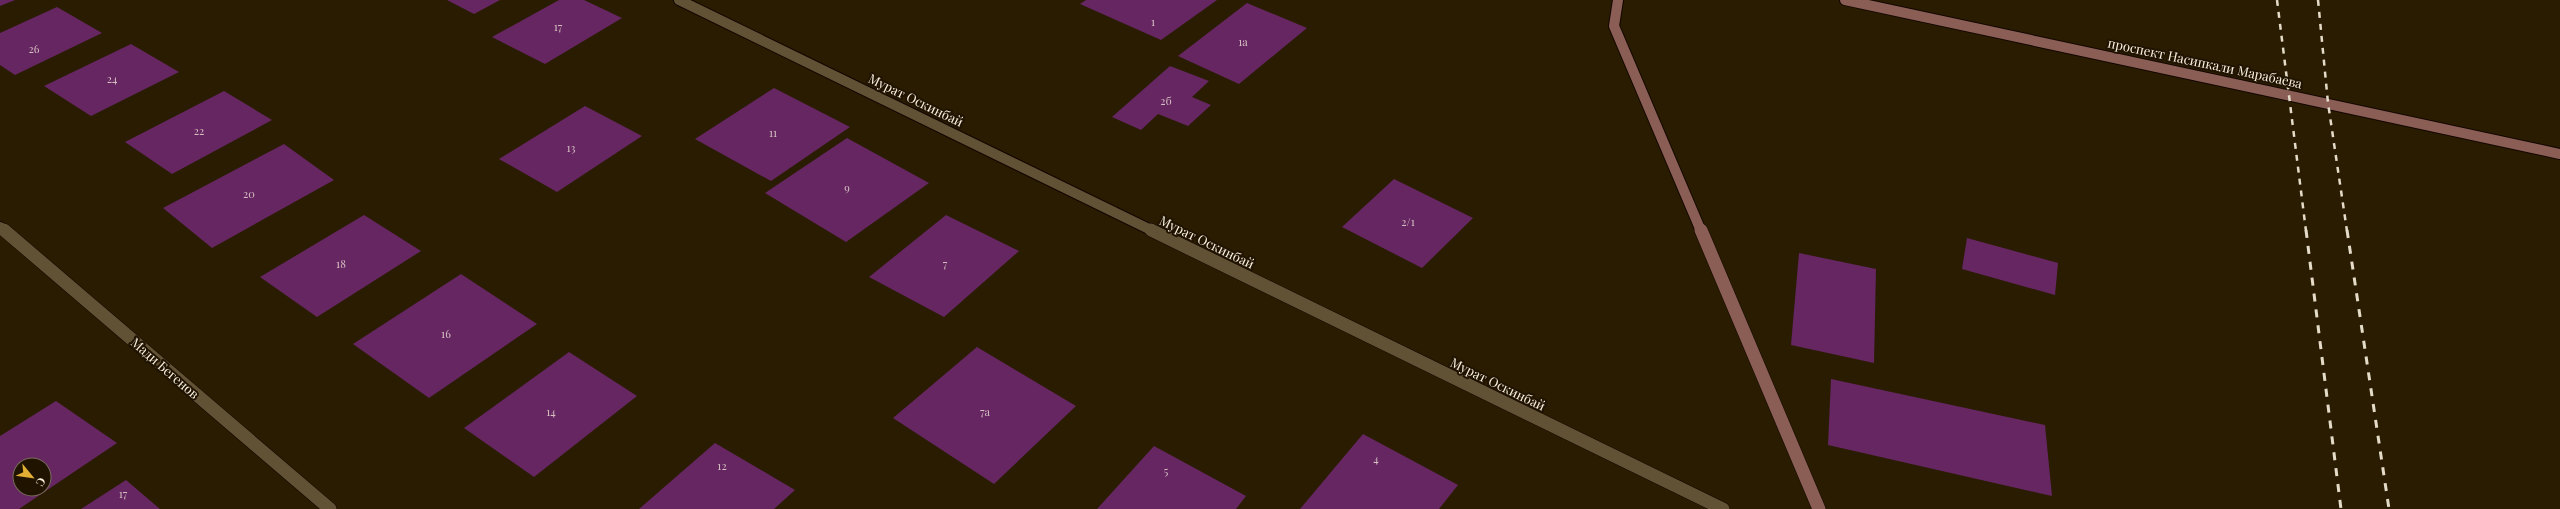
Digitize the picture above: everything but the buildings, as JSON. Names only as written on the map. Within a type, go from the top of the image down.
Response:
[{"type":"street","name":"Мурат Оскинбай","points":[[679,0],[1723,509]]},
{"type":"street","points":[[1618,0],[1614,26],[1819,509]]},
{"type":"street","name":"проспект Насипкали Марабаева","points":[[1845,0],[2560,154]]},
{"type":"street","name":"Мади Бегенов","points":[[0,227],[330,509]]},
{"type":"railway","points":[[2277,0],[2306,231]]},
{"type":"railway","points":[[2318,0],[2328,103],[2347,231]]},
{"type":"railway","points":[[2306,230],[2341,509]]},
{"type":"railway","points":[[2347,230],[2389,509]]}]
